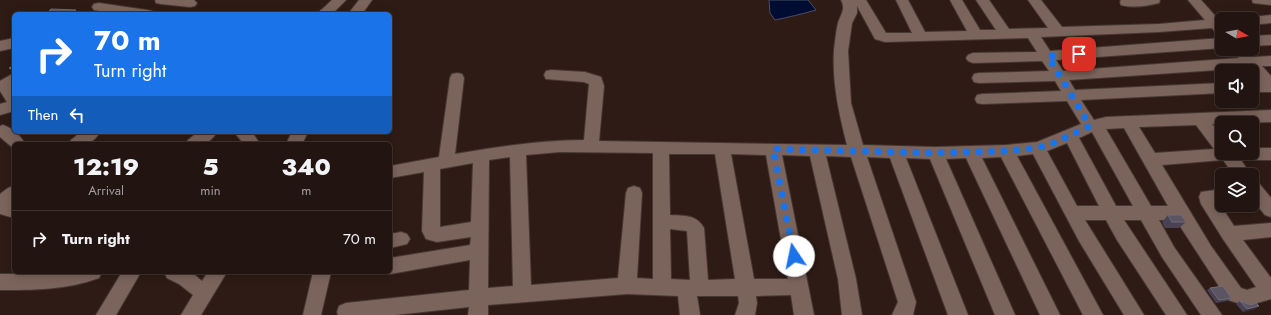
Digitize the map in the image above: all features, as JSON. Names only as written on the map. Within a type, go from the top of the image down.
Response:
[{"type":"street","points":[[326,12],[340,0]]},
{"type":"street","points":[[357,12],[366,0]]},
{"type":"street","points":[[847,0],[850,5],[850,13],[842,36],[841,77],[844,103],[857,152],[907,302],[906,309],[902,315]]},
{"type":"street","points":[[860,0],[880,36],[890,39],[1215,26]]},
{"type":"street","points":[[902,0],[921,37]]},
{"type":"street","points":[[956,0],[976,35]]},
{"type":"street","points":[[982,0],[1006,35]]},
{"type":"street","points":[[1034,0],[1058,32]]},
{"type":"street","points":[[1126,2],[1154,0]]},
{"type":"street","points":[[1194,0],[1215,21]]},
{"type":"street","points":[[1258,0],[1271,1]]},
{"type":"street","points":[[156,12],[166,1],[190,3]]},
{"type":"street","points":[[98,7],[133,12]]},
{"type":"street","points":[[1259,20],[1271,19]]},
{"type":"street","points":[[1032,33],[1072,96],[1093,125],[1168,252],[1212,315]]},
{"type":"street","points":[[1259,41],[1271,40]]},
{"type":"street","points":[[0,46],[12,43]]},
{"type":"street","points":[[972,58],[1048,56],[1215,44]]},
{"type":"street","points":[[1244,56],[1271,86]]},
{"type":"street","points":[[979,78],[1060,76],[1271,61]]},
{"type":"street","points":[[550,75],[585,77],[596,81],[598,86],[591,146]]},
{"type":"street","points":[[457,78],[439,163],[431,232],[432,234],[437,235],[480,228]]},
{"type":"street","points":[[6,82],[12,96]]},
{"type":"street","points":[[1259,87],[1271,86]]},
{"type":"street","points":[[982,99],[1036,98],[1154,90],[1215,88]]},
{"type":"street","points":[[0,110],[12,106]]},
{"type":"street","points":[[392,172],[518,149],[591,146],[935,153],[1006,151],[1037,148],[1054,143],[1093,125],[1200,119],[1268,120]]},
{"type":"street","points":[[1200,119],[1215,139]]},
{"type":"street","points":[[1128,122],[1181,213],[1235,294],[1246,298],[1271,291],[1229,234],[1215,212]]},
{"type":"street","points":[[3,131],[15,142]]},
{"type":"street","points":[[80,142],[90,134]]},
{"type":"street","points":[[196,142],[206,134]]},
{"type":"street","points":[[244,134],[251,142]]},
{"type":"street","points":[[1070,135],[1123,235],[1177,315]]},
{"type":"street","points":[[662,147],[662,288]]},
{"type":"street","points":[[722,148],[746,288],[748,303],[745,315]]},
{"type":"street","points":[[1037,148],[1109,276],[1134,315]]},
{"type":"street","points":[[518,149],[522,294]]},
{"type":"street","points":[[773,149],[804,315]]},
{"type":"street","points":[[817,151],[846,279],[852,315]]},
{"type":"street","points":[[1006,151],[1093,315]]},
{"type":"street","points":[[896,152],[958,315]]},
{"type":"street","points":[[972,152],[1050,315]]},
{"type":"street","points":[[935,153],[1005,315]]},
{"type":"street","points":[[1150,160],[1215,153]]},
{"type":"street","points":[[1259,153],[1271,154]]},
{"type":"street","points":[[479,306],[481,156]]},
{"type":"street","points":[[1231,160],[1238,168]]},
{"type":"street","points":[[627,286],[634,193]]},
{"type":"street","points":[[1259,193],[1271,210]]},
{"type":"street","points":[[12,194],[3,202],[3,206],[6,209],[12,210]]},
{"type":"street","points":[[1215,196],[1208,197],[1207,199],[1215,212]]},
{"type":"street","points":[[1073,213],[1181,213]]},
{"type":"street","points":[[662,221],[692,224],[695,228],[693,288],[690,315]]},
{"type":"street","points":[[1229,234],[1271,230]]},
{"type":"street","points":[[392,266],[480,251]]},
{"type":"street","points":[[5,279],[44,282],[84,274]]},
{"type":"street","points":[[106,315],[131,274]]},
{"type":"street","points":[[177,274],[185,278],[205,294]]},
{"type":"street","points":[[191,315],[217,274]]},
{"type":"street","points":[[312,314],[322,274]]},
{"type":"street","points":[[346,312],[479,306],[522,294],[627,286],[662,288],[799,287]]},
{"type":"water","points":[[769,0],[808,0],[816,10],[775,20],[770,13]]},
{"type":"building","points":[[51,9],[76,10],[74,12],[48,12]]},
{"type":"building","points":[[321,10],[333,11],[332,12],[320,12]]},
{"type":"building","points":[[1168,215],[1181,215],[1186,222],[1172,222]]},
{"type":"building","points":[[1223,286],[1231,298],[1219,300],[1210,288]]},
{"type":"building","points":[[1240,301],[1251,305],[1256,303],[1259,306],[1247,309]]},
{"type":"route","points":[[794,256],[773,149],[935,153],[1006,151],[1037,148],[1054,143],[1090,126],[1048,56],[1079,54]]}]
